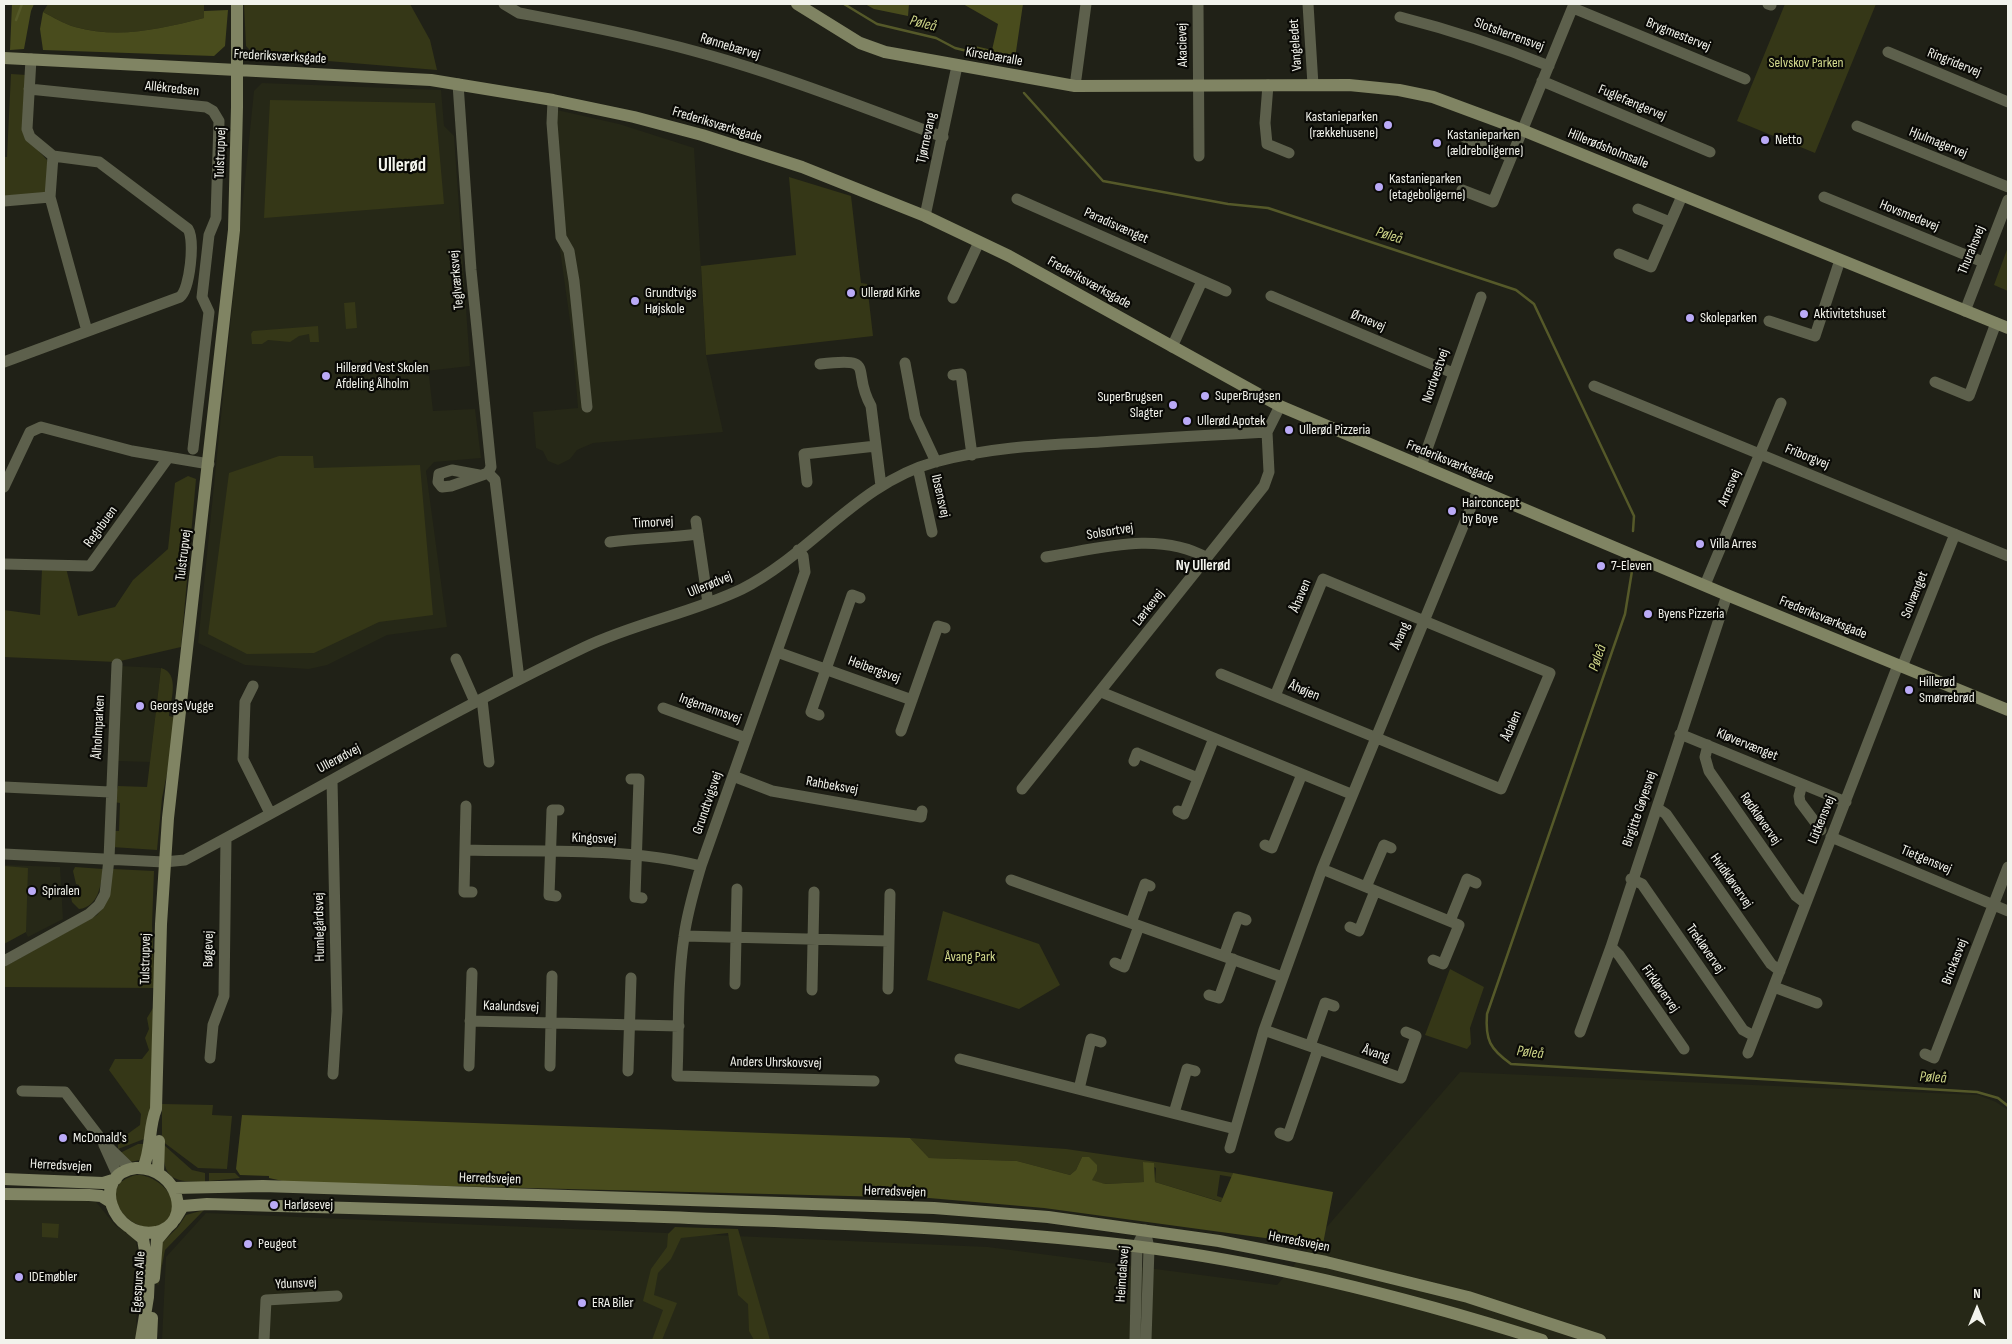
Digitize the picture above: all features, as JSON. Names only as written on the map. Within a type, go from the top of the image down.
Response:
[{"type":"street","name":"Tulstrupvej","points":[[158,1173],[159,1118],[156,1109],[164,862],[234,230],[238,70],[237,4]]},
{"type":"street","name":"Rønnebærvej","points":[[504,4],[519,12],[647,39],[723,60],[824,92],[943,137]]},
{"type":"street","name":"Kirsebæralle","points":[[797,4],[860,43],[885,52],[1075,86],[1313,84],[1399,90]]},
{"type":"street","points":[[1075,86],[1086,4]]},
{"type":"street","name":"Akacievej","points":[[1198,4],[1198,86]]},
{"type":"street","name":"Vangeledet","points":[[1308,4],[1313,84]]},
{"type":"street","points":[[1462,190],[1492,202],[1574,6]]},
{"type":"street","name":"Brygmestervej","points":[[1574,6],[1745,79]]},
{"type":"street","name":"Slotsherrensvej","points":[[1400,18],[1451,30],[1500,46],[1548,66]]},
{"type":"street","name":"Ringridervej","points":[[1888,52],[2008,102]]},
{"type":"street","name":"Frederiksværksgade","points":[[4,58],[385,76],[458,84],[553,100],[634,117],[702,135],[844,182],[925,216],[1009,256],[1280,406],[1726,595],[2008,710]]},
{"type":"street","points":[[4,362],[180,297],[187,289],[192,238],[188,229],[99,162],[53,156],[28,133],[30,59]]},
{"type":"street","name":"Tjørnevang","points":[[925,216],[957,66]]},
{"type":"street","name":"Fuglefængervej","points":[[1542,81],[1710,152]]},
{"type":"street","name":"Teglværksvej","points":[[458,84],[472,279],[491,467],[484,474],[495,480],[519,679]]},
{"type":"street","points":[[1268,85],[1265,122],[1267,144],[1290,154]]},
{"type":"street","points":[[1198,86],[1199,156]]},
{"type":"street","name":"Allékredsen","points":[[29,89],[206,107],[213,111],[219,122],[216,218],[208,236],[202,297],[209,312],[193,449]]},
{"type":"street","name":"Hillerødsholmsalle","points":[[1399,90],[1461,106],[2002,326],[1970,396],[1935,382]]},
{"type":"street","points":[[553,100],[552,124],[561,237],[569,251],[574,281],[587,408]]},
{"type":"street","name":"Hjulmagervej","points":[[1857,126],[2008,187]]},
{"type":"street","points":[[1464,137],[1511,157]]},
{"type":"street","points":[[53,156],[50,197],[87,331]]},
{"type":"street","points":[[1619,254],[1651,267],[1682,196]]},
{"type":"street","points":[[4,201],[50,197]]},
{"type":"street","name":"Hovsmedevej","points":[[1824,198],[1983,262]]},
{"type":"street","name":"Paradisvænget","points":[[1017,199],[1226,291]]},
{"type":"street","name":"Thurahsvej","points":[[1965,311],[2008,200]]},
{"type":"street","points":[[1638,209],[1670,222]]},
{"type":"street","points":[[953,298],[979,242]]},
{"type":"street","points":[[1769,321],[1815,336],[1840,260]]},
{"type":"street","points":[[189,264],[205,266]]},
{"type":"street","points":[[1172,347],[1202,281]]},
{"type":"street","name":"Ørnevej","points":[[1271,296],[1453,373]]},
{"type":"street","name":"Nordvestvej","points":[[1421,466],[1481,297]]},
{"type":"street","points":[[820,364],[850,361],[857,363],[861,369],[865,395],[871,406],[881,486]]},
{"type":"street","points":[[905,363],[915,417],[936,462]]},
{"type":"street","points":[[953,375],[961,374],[972,455]]},
{"type":"street","name":"Friborgvej","points":[[1594,386],[2008,556]]},
{"type":"street","name":"Arresvej","points":[[1705,585],[1781,403]]},
{"type":"street","name":"Lærkevej","points":[[1022,789],[1264,486],[1269,472],[1267,432],[1280,406]]},
{"type":"street","points":[[4,487],[30,432],[40,427],[168,458],[209,464]]},
{"type":"street","name":"Ullerødvej","points":[[164,862],[185,860],[479,700],[591,644],[708,603],[742,588],[766,574],[861,499],[881,486],[918,468],[936,462],[972,455],[1041,445],[1267,432]]},
{"type":"street","points":[[807,482],[804,454],[876,446]]},
{"type":"street","name":"Regnbuen","points":[[4,564],[90,566],[168,458]]},
{"type":"street","name":"Ibsensvej","points":[[918,468],[932,532]]},
{"type":"street","name":"Åvang","points":[[1230,1148],[1264,1030],[1322,869],[1351,794],[1478,490]]},
{"type":"street","points":[[696,522],[708,603]]},
{"type":"street","name":"Timorvej","points":[[610,542],[698,534]]},
{"type":"street","name":"Solvænget","points":[[1900,666],[1955,534]]},
{"type":"street","name":"Solsortvej","points":[[1046,558],[1143,542],[1188,550],[1207,558]]},
{"type":"street","name":"Grundtvigsvej","points":[[677,1076],[684,936],[701,866],[805,572],[803,556],[798,550]]},
{"type":"street","name":"Åhaven","points":[[1275,696],[1323,579],[1424,621]]},
{"type":"street","name":"Heibergsvej","points":[[819,715],[811,712],[826,669],[852,595],[860,598]]},
{"type":"street","name":"Birgitte Gøyesvej","points":[[1580,1032],[1611,947],[1631,879],[1657,808],[1726,595]]},
{"type":"street","name":"Ådalen","points":[[1375,737],[1501,789],[1505,780],[1550,673],[1424,621]]},
{"type":"street","name":"Heibergsvej","points":[[901,731],[938,626],[945,628]]},
{"type":"street","name":"Heibergsvej","points":[[777,652],[912,700]]},
{"type":"street","points":[[456,659],[479,700],[489,762]]},
{"type":"street","name":"Ålholmparken","points":[[4,961],[89,914],[99,905],[105,894],[109,859],[110,792],[117,664]]},
{"type":"street","name":"Lütkensvej","points":[[1748,1053],[1900,666]]},
{"type":"street","name":"Åhøjen","points":[[1221,674],[1375,737]]},
{"type":"street","points":[[253,686],[245,702],[243,759],[270,813]]},
{"type":"street","points":[[1101,692],[1351,794]]},
{"type":"street","name":"Ingemannsvej","points":[[663,708],[746,738]]},
{"type":"street","name":"Kløvervænget","points":[[1680,734],[1846,802]]},
{"type":"street","points":[[1178,811],[1184,814],[1214,738]]},
{"type":"street","name":"Rødkløvervej","points":[[1708,745],[1705,757],[1709,771],[1796,896],[1806,903]]},
{"type":"street","points":[[1134,761],[1137,753],[1198,778]]},
{"type":"street","points":[[1265,845],[1272,848],[1302,774]]},
{"type":"street","name":"Rahbeksvej","points":[[733,776],[772,791],[922,817],[922,811]]},
{"type":"street","name":"Kingosvej","points":[[631,779],[639,779],[635,898],[642,898]]},
{"type":"street","name":"Humlegårdsvej","points":[[332,780],[336,1011],[334,1074]]},
{"type":"street","points":[[1802,784],[1799,796],[1800,802],[1821,830]]},
{"type":"street","points":[[4,788],[110,792]]},
{"type":"street","points":[[466,806],[464,892],[472,892]]},
{"type":"street","name":"Hvidkløvervej","points":[[1657,808],[1666,814],[1771,964],[1780,971]]},
{"type":"street","points":[[556,896],[549,895],[550,853],[552,810],[559,810]]},
{"type":"street","name":"Tietgensvej","points":[[1832,837],[2008,911]]},
{"type":"street","name":"Bøgevej","points":[[210,1058],[212,1025],[224,996],[226,838]]},
{"type":"street","points":[[1350,927],[1359,931],[1384,845],[1391,848]]},
{"type":"street","name":"Kingosvej","points":[[465,850],[636,855],[667,858],[701,866]]},
{"type":"street","points":[[4,854],[164,862]]},
{"type":"street","name":"Brickasvej","points":[[1925,1054],[1934,1058],[2008,867]]},
{"type":"street","points":[[1322,869],[1459,925],[1443,964],[1433,960]]},
{"type":"street","points":[[1450,921],[1468,879],[1476,883]]},
{"type":"street","name":"Trekløvervej","points":[[1631,879],[1642,884],[1743,1030],[1754,1036]]},
{"type":"street","points":[[1011,880],[1282,977]]},
{"type":"street","points":[[1115,964],[1124,967],[1145,884],[1150,886]]},
{"type":"street","points":[[735,984],[737,890]]},
{"type":"street","points":[[812,990],[814,892]]},
{"type":"street","points":[[888,989],[890,894]]},
{"type":"street","points":[[1209,995],[1219,998],[1238,917],[1246,920]]},
{"type":"street","points":[[684,936],[889,941]]},
{"type":"street","name":"Firkløvervej","points":[[1611,947],[1619,955],[1684,1049]]},
{"type":"street","name":"Kaalundsvej","points":[[469,1066],[472,973]]},
{"type":"street","name":"Kaalundsvej","points":[[550,1066],[552,976]]},
{"type":"street","points":[[628,1070],[631,978]]},
{"type":"street","points":[[1774,986],[1817,1004]]},
{"type":"street","points":[[1280,1133],[1288,1136],[1325,1003],[1334,1006]]},
{"type":"street","name":"Kaalundsvej","points":[[470,1021],[679,1026]]},
{"type":"street","name":"Åvang","points":[[1264,1030],[1401,1078],[1416,1036],[1406,1032]]},
{"type":"street","points":[[1079,1089],[1092,1040],[1101,1042]]},
{"type":"street","points":[[960,1060],[1235,1129]]},
{"type":"street","points":[[1174,1113],[1187,1069],[1195,1071]]},
{"type":"street","name":"Anders Uhrskovsvej","points":[[677,1076],[874,1081]]},
{"type":"street","points":[[22,1091],[65,1092],[104,1144]]},
{"type":"street","name":"Tulstrupvej","points":[[137,1168],[149,1156],[153,1116],[156,1109]]},
{"type":"street","name":"Herredsvejen","points":[[104,1144],[137,1168]]},
{"type":"street","name":"Herredsvejen","points":[[4,1179],[103,1183],[117,1178],[104,1144]]},
{"type":"street","points":[[171,1224],[177,1207],[174,1188],[158,1173],[137,1168],[117,1178],[112,1186],[109,1201],[113,1212],[127,1226],[146,1232],[171,1224],[180,1209],[190,1204],[250,1204],[892,1224],[1017,1233],[1143,1247],[1243,1264],[1382,1295],[1484,1322],[1542,1340]]},
{"type":"street","name":"Herredsvejen","points":[[174,1188],[264,1186],[934,1208],[1048,1217],[1219,1241],[1326,1262],[1401,1279],[1468,1298],[1600,1340]]},
{"type":"street","name":"Herredsvejen","points":[[4,1194],[89,1195],[101,1196],[109,1201]]},
{"type":"street","name":"Egespurs Alle","points":[[151,1340],[157,1240],[171,1224]]},
{"type":"street","name":"Egespurs Alle","points":[[127,1226],[143,1239],[148,1275],[148,1297],[141,1340]]},
{"type":"street","name":"Heimdalsvej","points":[[1135,1340],[1145,1230]]},
{"type":"street","name":"Heimdalsvej","points":[[1143,1247],[1146,1340]]},
{"type":"street","name":"Ydunsvej","points":[[264,1340],[266,1300],[337,1296]]},
{"type":"shaded area","name":"Hillerød Vest Skolen Afdeling Ålholm","points":[[262,83],[441,90],[444,126],[454,136],[470,366],[426,371],[425,375],[429,376],[433,411],[475,409],[481,458],[434,462],[426,471],[447,627],[387,635],[327,665],[309,669],[245,665],[198,643],[254,91]]},
{"type":"shaded area","name":"Grundtvigs Højskole","points":[[548,108],[619,124],[694,148],[706,355],[723,432],[593,443],[577,450],[570,459],[558,465],[548,461],[543,451],[536,448],[533,412],[578,408],[572,335],[560,250]]},
{"type":"shaded area","points":[[120,666],[161,668],[150,762],[117,761]]},
{"type":"shaded area","name":"Spiralen","points":[[4,865],[60,867],[63,919],[28,937],[25,931],[4,942]]},
{"type":"shaded area","points":[[1460,1072],[1978,1095],[1996,1102],[2008,1110],[2008,1340],[162,1340],[166,1257],[206,1213],[988,1247],[1277,1285]]},
{"type":"shaded area","points":[[4,1200],[76,1200],[96,1202],[116,1226],[135,1237],[145,1288],[138,1305],[136,1322],[139,1340],[4,1340]]},
{"type":"green space","points":[[12,4],[34,4],[24,49],[10,50]]},
{"type":"green space","points":[[48,4],[204,4],[204,18],[140,31],[92,31],[75,27],[43,12]]},
{"type":"green space","points":[[244,4],[410,4],[430,40],[437,70],[255,55],[246,46]]},
{"type":"green space","points":[[865,4],[909,4],[908,16],[874,9]]},
{"type":"green space","points":[[963,4],[1023,4],[1014,65],[965,57],[967,44],[992,50],[998,24]]},
{"type":"green space","name":"Selvskov Parken","points":[[1785,4],[1876,4],[1815,153],[1737,121]]},
{"type":"green space","points":[[228,10],[225,46],[214,56],[43,50],[40,29],[43,12],[75,27],[91,31],[124,32],[155,29],[204,18],[204,11]]},
{"type":"green space","points":[[11,74],[27,75],[23,134],[47,160],[48,194],[4,196],[4,157],[7,157]]},
{"type":"green space","points":[[270,100],[435,103],[444,204],[264,218]]},
{"type":"green space","points":[[789,177],[851,196],[861,283],[867,284],[873,336],[706,355],[701,266],[796,255]]},
{"type":"green space","points":[[2008,247],[2008,291],[1994,285]]},
{"type":"green space","points":[[355,302],[357,328],[346,329],[344,303]]},
{"type":"green space","points":[[318,326],[319,342],[310,342],[309,334],[299,336],[290,342],[268,340],[262,344],[252,344],[251,334],[253,331]]},
{"type":"green space","points":[[279,456],[313,456],[314,468],[420,465],[433,615],[379,622],[314,653],[247,654],[208,634],[229,473]]},
{"type":"green space","points":[[188,476],[196,479],[181,647],[116,662],[4,657],[4,610],[40,615],[42,569],[66,568],[78,616],[115,607],[133,580],[168,549],[175,483]]},
{"type":"green space","points":[[161,668],[167,671],[173,682],[169,716],[173,717],[173,744],[162,798],[157,850],[112,847],[112,831],[119,831],[120,803],[114,802],[118,786],[147,787]]},
{"type":"green space","points":[[4,866],[28,868],[26,932],[4,944]]},
{"type":"green space","points":[[75,867],[103,869],[100,888],[95,899],[91,904],[79,909],[72,902],[71,897],[79,896],[79,885],[76,884],[73,871]]},
{"type":"green space","points":[[113,869],[154,871],[152,925],[155,988],[4,987],[4,967],[97,915],[105,905]]},
{"type":"green space","name":"Åvang Park","points":[[943,911],[1039,944],[1060,985],[1019,1009],[927,980]]},
{"type":"green space","points":[[1450,969],[1484,987],[1470,1028],[1471,1044],[1467,1049],[1425,1035]]},
{"type":"green space","points":[[153,1008],[151,1115],[144,1139],[118,1149],[118,1141],[140,1125],[141,1114],[109,1070],[115,1059],[142,1059],[149,1050],[145,1038],[149,1029],[147,1018]]},
{"type":"green space","points":[[162,1104],[213,1105],[212,1115],[232,1116],[227,1169],[198,1168],[162,1141]]},
{"type":"green space","points":[[242,1115],[910,1138],[929,1158],[1017,1161],[1070,1175],[1076,1170],[1082,1157],[1089,1157],[1097,1165],[1097,1171],[1092,1180],[1105,1184],[1144,1182],[1143,1162],[1154,1163],[1155,1182],[1221,1202],[1233,1173],[1333,1192],[1322,1249],[1265,1238],[1044,1208],[929,1198],[287,1182],[269,1178],[269,1176],[240,1175],[236,1169]]},
{"type":"green space","points":[[910,1138],[1066,1149],[1233,1173],[1232,1177],[1220,1175],[1217,1196],[1223,1198],[1222,1202],[1155,1182],[1156,1168],[1144,1162],[1144,1182],[1104,1184],[1091,1180],[1082,1157],[1076,1170],[1070,1175],[1017,1161],[929,1158]]},
{"type":"green space","points":[[138,1144],[148,1144],[140,1160],[130,1162],[120,1153]]},
{"type":"green space","points":[[164,1145],[192,1170],[205,1173],[205,1182],[178,1180],[172,1177],[165,1166]]},
{"type":"green space","points":[[209,1173],[235,1173],[240,1178],[209,1181]]},
{"type":"green space","points":[[136,1175],[154,1180],[168,1192],[173,1208],[170,1216],[163,1223],[152,1227],[140,1225],[129,1220],[121,1211],[116,1200],[116,1190],[122,1181]]},
{"type":"green space","points":[[204,1210],[165,1250],[158,1286],[162,1243],[178,1227],[186,1215]]},
{"type":"green space","points":[[42,1223],[59,1224],[58,1238],[42,1237]]},
{"type":"green space","points":[[675,1227],[738,1229],[770,1340],[754,1340],[749,1331],[748,1304],[738,1295],[728,1233],[681,1238],[671,1259],[658,1273],[654,1295],[677,1303],[662,1340],[652,1340],[663,1310],[643,1301],[651,1269],[667,1247],[668,1234]]},
{"type":"waterway","points":[[16,20],[22,4]]},
{"type":"waterway","name":"Pøleå","points":[[844,4],[877,24],[936,38],[955,48],[1000,59]]},
{"type":"waterway","name":"Pøleå","points":[[1024,93],[1103,181],[1228,204],[1268,208],[1516,290],[1534,304],[1634,516],[1633,531]]},
{"type":"waterway","name":"Pøleå","points":[[1632,571],[1625,614],[1487,1014],[1487,1031],[1490,1043],[1498,1054],[1511,1064],[1977,1092],[1998,1098],[2008,1106]]},
{"type":"place","name":"Kastanieparken (rækkehusene)","points":[[1388,125]]},
{"type":"place","name":"Netto","points":[[1765,140]]},
{"type":"place","name":"Kastanieparken (ældreboligerne)","points":[[1437,143]]},
{"type":"place","name":"Kastanieparken (etageboligerne)","points":[[1379,187]]},
{"type":"place","name":"Ullerød Kirke","points":[[851,293]]},
{"type":"place","name":"Grundtvigs Højskole","points":[[635,301]]},
{"type":"place","name":"Aktivitetshuset","points":[[1804,314]]},
{"type":"place","name":"Skoleparken","points":[[1690,318]]},
{"type":"place","name":"Hillerød Vest Skolen Afdeling Ålholm","points":[[326,376]]},
{"type":"place","name":"SuperBrugsen","points":[[1205,396]]},
{"type":"place","name":"SuperBrugsen Slagter","points":[[1173,405]]},
{"type":"place","name":"Ullerød Apotek","points":[[1187,421]]},
{"type":"place","name":"Ullerød Pizzeria","points":[[1289,430]]},
{"type":"place","name":"Hairconcept by Boye","points":[[1452,511]]},
{"type":"place","name":"Villa Arres","points":[[1700,544]]},
{"type":"place","name":"7-Eleven","points":[[1601,566]]},
{"type":"place","name":"Byens Pizzeria","points":[[1648,614]]},
{"type":"place","name":"Hillerød Smørrebrød","points":[[1909,690]]},
{"type":"place","name":"Georgs Vugge","points":[[140,706]]},
{"type":"place","name":"Spiralen","points":[[32,891]]},
{"type":"place","name":"McDonald's","points":[[63,1138]]},
{"type":"place","name":"Harløsevej","points":[[274,1205]]},
{"type":"place","name":"Peugeot","points":[[248,1244]]},
{"type":"place","name":"IDEmøbler","points":[[19,1277]]},
{"type":"place","name":"ERA Biler","points":[[582,1303]]},
{"type":"district","name":"Ullerød","points":[[402,166]]},
{"type":"district","name":"Ny Ullerød","points":[[1203,566]]}]
